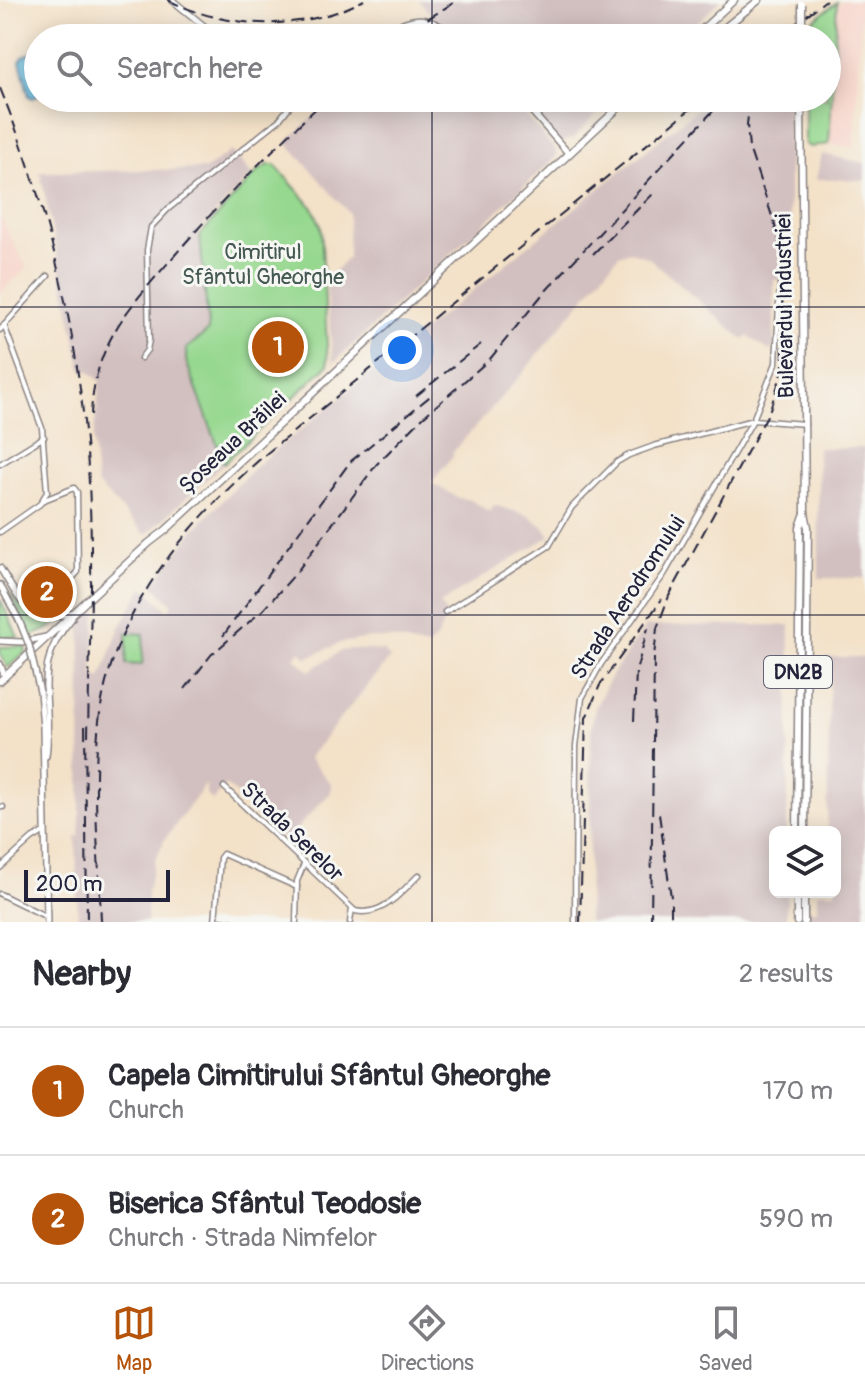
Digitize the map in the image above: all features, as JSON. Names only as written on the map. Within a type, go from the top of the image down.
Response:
[{"type":"main road","points":[[172,0],[202,24]]},
{"type":"main road","points":[[708,24],[734,0]]},
{"type":"main road","points":[[729,24],[759,0]]},
{"type":"main road","points":[[802,1],[802,24]]},
{"type":"main road","points":[[403,24],[418,17],[437,24]]},
{"type":"main road","points":[[532,112],[569,154]]},
{"type":"main road","name":"Șoseaua Brăilei","points":[[2,679],[615,112]]},
{"type":"main road","name":"Bulevardul Industriei","points":[[801,112],[805,513],[808,527],[805,826]]},
{"type":"main road","name":"Bulevardul Industriei","points":[[797,826],[800,527],[805,513]]},
{"type":"main road","points":[[0,568],[21,602],[35,613],[59,617],[78,611]]},
{"type":"main road","points":[[0,585],[29,645],[40,692],[47,919]]},
{"type":"main road","points":[[44,769],[48,734],[46,661],[56,639],[78,611]]},
{"type":"main road","points":[[0,641],[22,642],[51,636]]},
{"type":"main road","points":[[0,664],[2,679]]},
{"type":"main road","points":[[797,898],[797,922]]},
{"type":"main road","points":[[804,898],[804,922]]},
{"type":"street","points":[[141,358],[149,340],[147,250],[151,227],[168,209],[279,120],[284,112]]},
{"type":"street","points":[[0,532],[44,500],[47,492],[44,437],[2,328],[48,276]]},
{"type":"street","name":"Strada Aerodromului","points":[[575,922],[576,746],[582,698],[601,664],[665,573],[753,420],[774,373],[780,285]]},
{"type":"street","points":[[445,612],[549,546],[572,507],[617,462],[641,450],[753,420],[805,424]]},
{"type":"street","points":[[0,464],[44,437]]},
{"type":"street","points":[[44,500],[74,488],[77,492],[78,572],[70,581],[54,585]]},
{"type":"street","name":"Strada Serelor","points":[[224,787],[352,909],[366,912],[387,906],[419,875]]},
{"type":"street","points":[[0,868],[45,831]]},
{"type":"street","points":[[232,922],[215,921],[220,858],[223,854],[297,887]]},
{"type":"street","points":[[296,922],[297,887],[304,864]]},
{"type":"street","points":[[0,894],[47,919]]},
{"type":"street","points":[[350,922],[352,909]]},
{"type":"shaded area","points":[[419,0],[721,0],[695,24],[441,24]]},
{"type":"shaded area","points":[[843,0],[862,0],[854,147],[829,144],[831,112],[841,112],[841,24],[836,24],[837,5]]},
{"type":"shaded area","points":[[319,112],[523,112],[556,150],[556,157],[333,363],[326,279],[348,258],[349,213],[286,142]]},
{"type":"shaded area","points":[[529,112],[598,112],[573,138],[559,143]]},
{"type":"shaded area","points":[[694,112],[788,112],[790,262],[781,264],[780,280],[774,280],[774,347],[770,351],[748,336],[744,340],[649,258],[629,251],[619,255],[521,375],[452,453],[454,455],[431,483],[490,512],[494,505],[530,516],[550,536],[440,603],[447,615],[436,639],[427,647],[394,639],[371,638],[340,643],[307,658],[300,651],[295,658],[309,671],[341,651],[352,649],[384,651],[390,658],[308,758],[331,783],[331,792],[285,841],[230,788],[225,785],[213,801],[206,794],[206,784],[165,839],[155,860],[147,892],[147,922],[78,922],[76,837],[79,837],[80,817],[81,620],[96,609],[93,675],[101,679],[119,629],[143,587],[168,610],[173,604],[153,585],[193,531],[257,465]]},
{"type":"shaded area","points":[[231,151],[252,174],[197,233],[208,331],[186,349],[186,361],[224,463],[146,535],[97,484],[93,440],[100,381],[89,371],[82,371],[40,172],[206,169]]},
{"type":"shaded area","points":[[822,154],[865,163],[865,180],[816,179]]},
{"type":"shaded area","points":[[0,216],[27,268],[0,293]]},
{"type":"shaded area","points":[[818,448],[865,448],[865,578],[819,578]]},
{"type":"shaded area","points":[[790,625],[787,826],[769,826],[769,898],[787,898],[786,922],[588,922],[591,729],[595,708],[612,674],[646,626]]},
{"type":"shaded area","points":[[825,657],[865,657],[865,922],[808,922],[808,910],[817,910],[817,898],[841,898],[841,826],[827,826],[830,666],[825,662]]},
{"type":"green space","points":[[837,2],[836,24],[809,24]]},
{"type":"green space","points":[[805,112],[831,112],[829,144],[810,147],[805,144]]},
{"type":"green space","name":"Cimitirul Sfântul Gheorghe","points":[[275,165],[313,208],[321,226],[328,365],[224,463],[186,361],[186,349],[208,331],[200,235],[258,171]]},
{"type":"green space","points":[[7,590],[30,613],[44,619],[61,620],[31,636]]},
{"type":"green space","points":[[0,599],[18,637],[0,637]]},
{"type":"green space","points":[[127,633],[144,634],[142,665],[126,664]]},
{"type":"green space","points":[[25,646],[26,652],[7,668],[0,647]]},
{"type":"water","points":[[24,56],[24,77],[20,61]]},
{"type":"railway","points":[[168,0],[216,17],[266,23],[316,18],[364,0]]},
{"type":"railway","points":[[419,24],[458,0]]},
{"type":"railway","points":[[796,24],[826,0]]},
{"type":"railway","points":[[0,88],[51,241],[74,346],[87,452],[91,535],[88,736]]},
{"type":"railway","points":[[91,415],[101,361],[129,309],[229,195],[313,112]]},
{"type":"railway","points":[[101,922],[96,796],[99,721],[106,681],[119,643],[157,573],[208,510],[266,454],[687,112]]},
{"type":"railway","points":[[185,689],[211,655],[263,610],[296,573],[376,465],[422,418],[490,359],[542,295],[712,112]]},
{"type":"railway","points":[[651,922],[654,657],[657,628],[669,596],[769,412],[783,370],[782,253],[749,148],[748,112]]},
{"type":"railway","points":[[593,254],[655,192]]},
{"type":"railway","points":[[416,396],[481,344]]},
{"type":"railway","points":[[223,636],[350,462],[434,393]]},
{"type":"railway","points":[[580,922],[586,718],[600,685],[662,599]]},
{"type":"railway","points":[[634,721],[636,671],[648,628]]},
{"type":"railway","points":[[85,726],[87,922]]},
{"type":"railway","points":[[659,814],[671,897],[671,922]]},
{"type":"place","name":"Capela Cimitirului Sfântul Gheorghe","points":[[278,347]]},
{"type":"place","name":"Biserica Sfântul Teodosie","points":[[47,592]]}]
